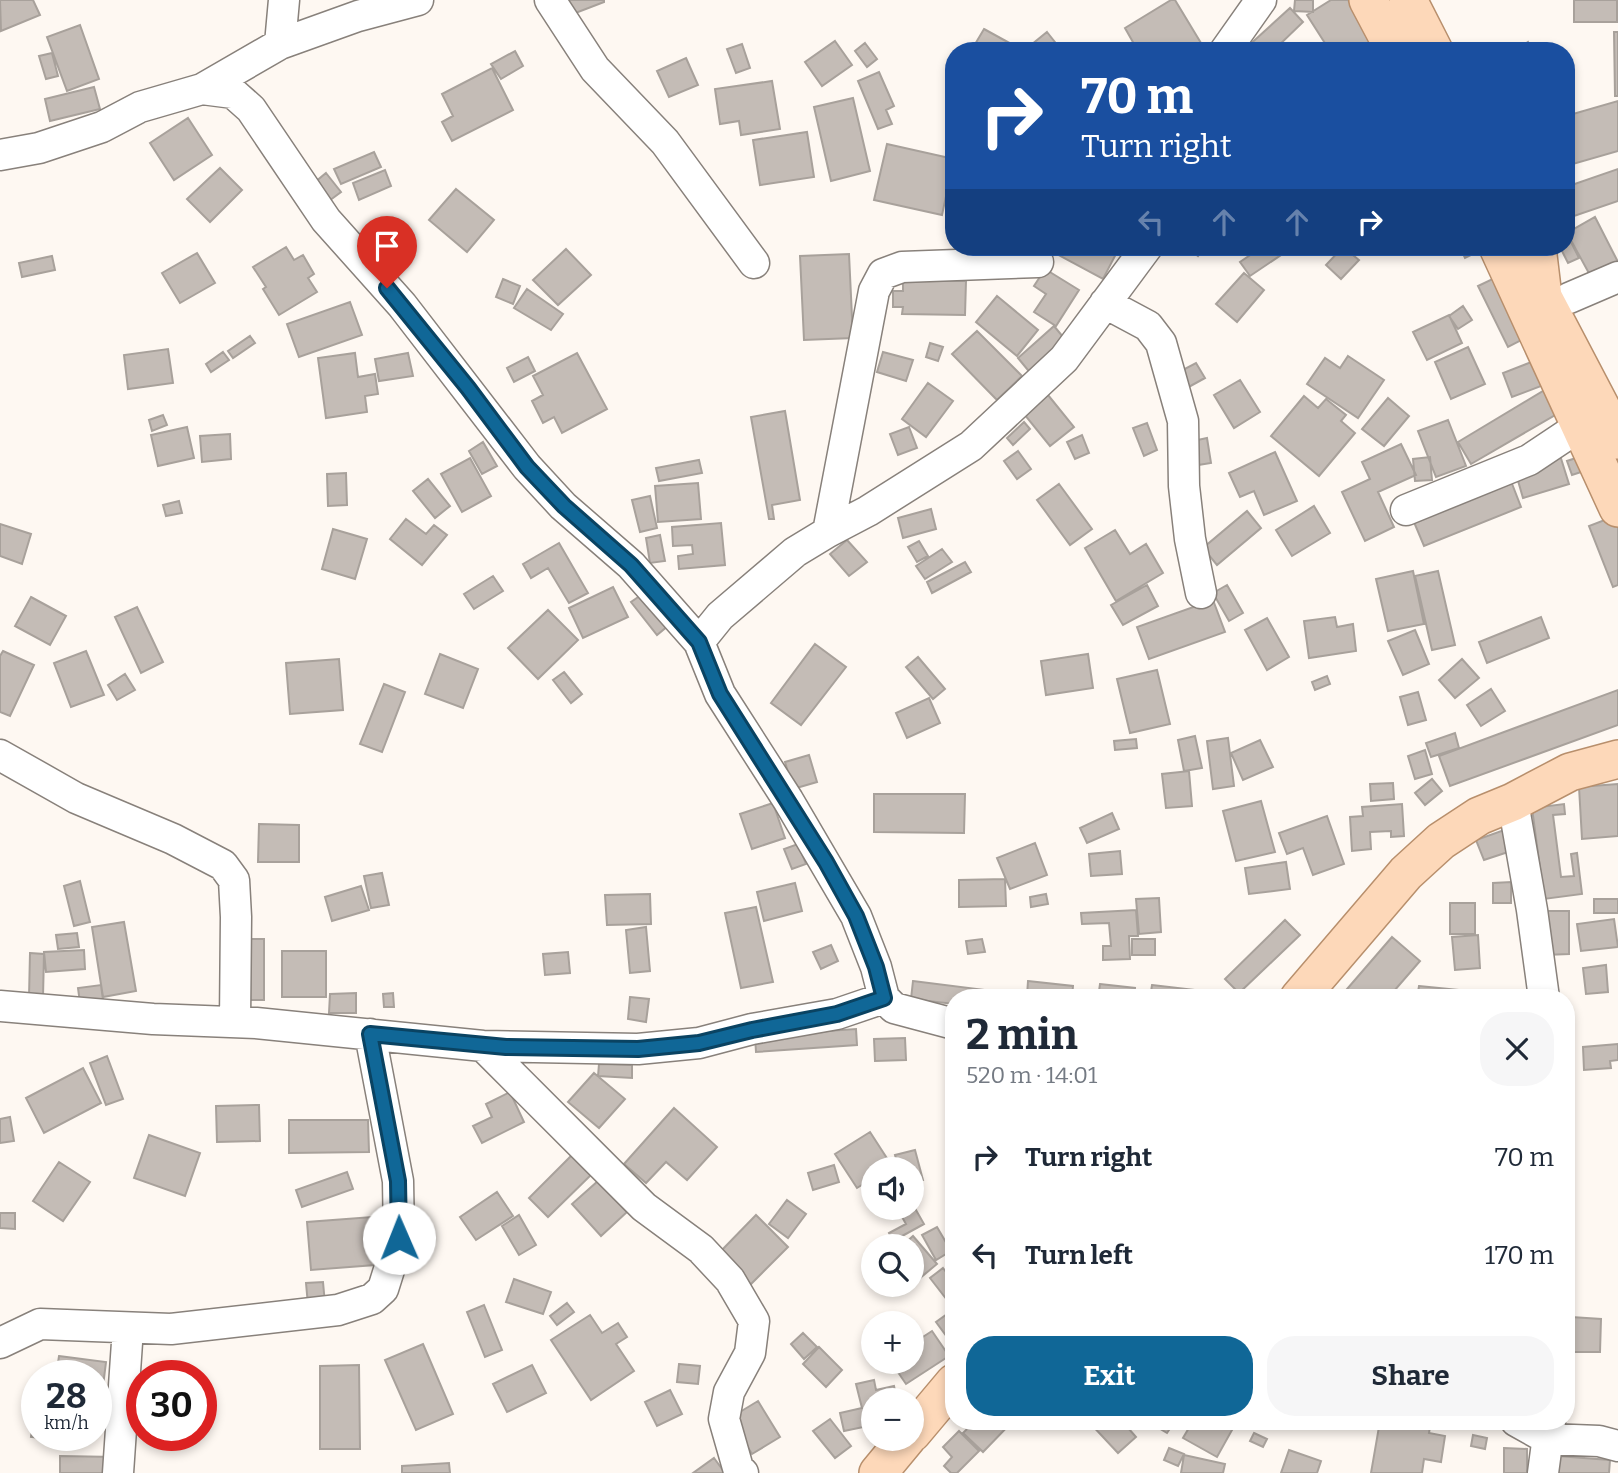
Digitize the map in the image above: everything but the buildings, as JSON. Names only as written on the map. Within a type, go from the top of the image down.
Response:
[{"type":"main road","points":[[1368,0],[1390,42]]},
{"type":"main road","points":[[1408,0],[1429,42]]},
{"type":"main road","points":[[1522,256],[1580,426],[1618,508]]},
{"type":"main road","points":[[1524,256],[1556,298],[1618,392]]},
{"type":"main road","points":[[1556,298],[1618,440]]},
{"type":"main road","points":[[1307,989],[1406,873],[1441,841],[1479,816],[1513,802],[1570,772],[1618,759]]},
{"type":"main road","points":[[924,1419],[945,1394]]},
{"type":"main road","points":[[878,1473],[896,1451]]},
{"type":"street","points":[[280,44],[284,0]]},
{"type":"street","points":[[0,155],[39,148],[102,127],[140,107],[202,89],[280,44],[358,16],[418,0]]},
{"type":"street","points":[[550,0],[595,69],[665,142],[754,263]]},
{"type":"street","points":[[1231,42],[1261,0]]},
{"type":"street","points":[[202,89],[233,93],[251,109],[326,220],[402,305],[527,467],[564,506],[631,565],[699,642],[720,694],[826,862],[856,916],[876,967],[884,998],[894,1008],[945,1022]]},
{"type":"street","points":[[699,642],[720,616],[795,552],[868,511],[971,446],[1064,359],[1140,256]]},
{"type":"street","points":[[828,532],[874,291],[883,274],[902,267],[1038,262]]},
{"type":"street","points":[[1556,298],[1618,277]]},
{"type":"street","points":[[1105,303],[1148,326],[1161,343],[1184,421],[1184,486],[1190,539],[1202,593]]},
{"type":"street","points":[[1406,510],[1529,460],[1580,426]]},
{"type":"street","points":[[0,755],[76,798],[173,839],[223,865],[234,880],[235,1022]]},
{"type":"street","points":[[1513,802],[1543,989]]},
{"type":"street","points":[[0,1006],[153,1019],[235,1022],[483,1046],[638,1049],[699,1043],[837,1014],[884,998]]},
{"type":"street","points":[[0,1343],[40,1324],[172,1329],[338,1310],[372,1299],[383,1289],[399,1238],[398,1181],[370,1034]]},
{"type":"street","points":[[483,1046],[644,1207],[701,1249],[730,1280],[754,1321],[750,1353],[729,1392],[724,1419],[738,1468],[743,1473]]},
{"type":"street","points":[[118,1473],[128,1328]]},
{"type":"street","points":[[1544,1473],[1549,1430],[1618,1446]]},
{"type":"route","points":[[387,288],[468,388],[527,467],[564,506],[631,565],[699,642],[720,694],[826,862],[856,916],[876,967],[884,998],[837,1014],[699,1043],[638,1049],[483,1046],[370,1034],[398,1181],[399,1238]]}]
